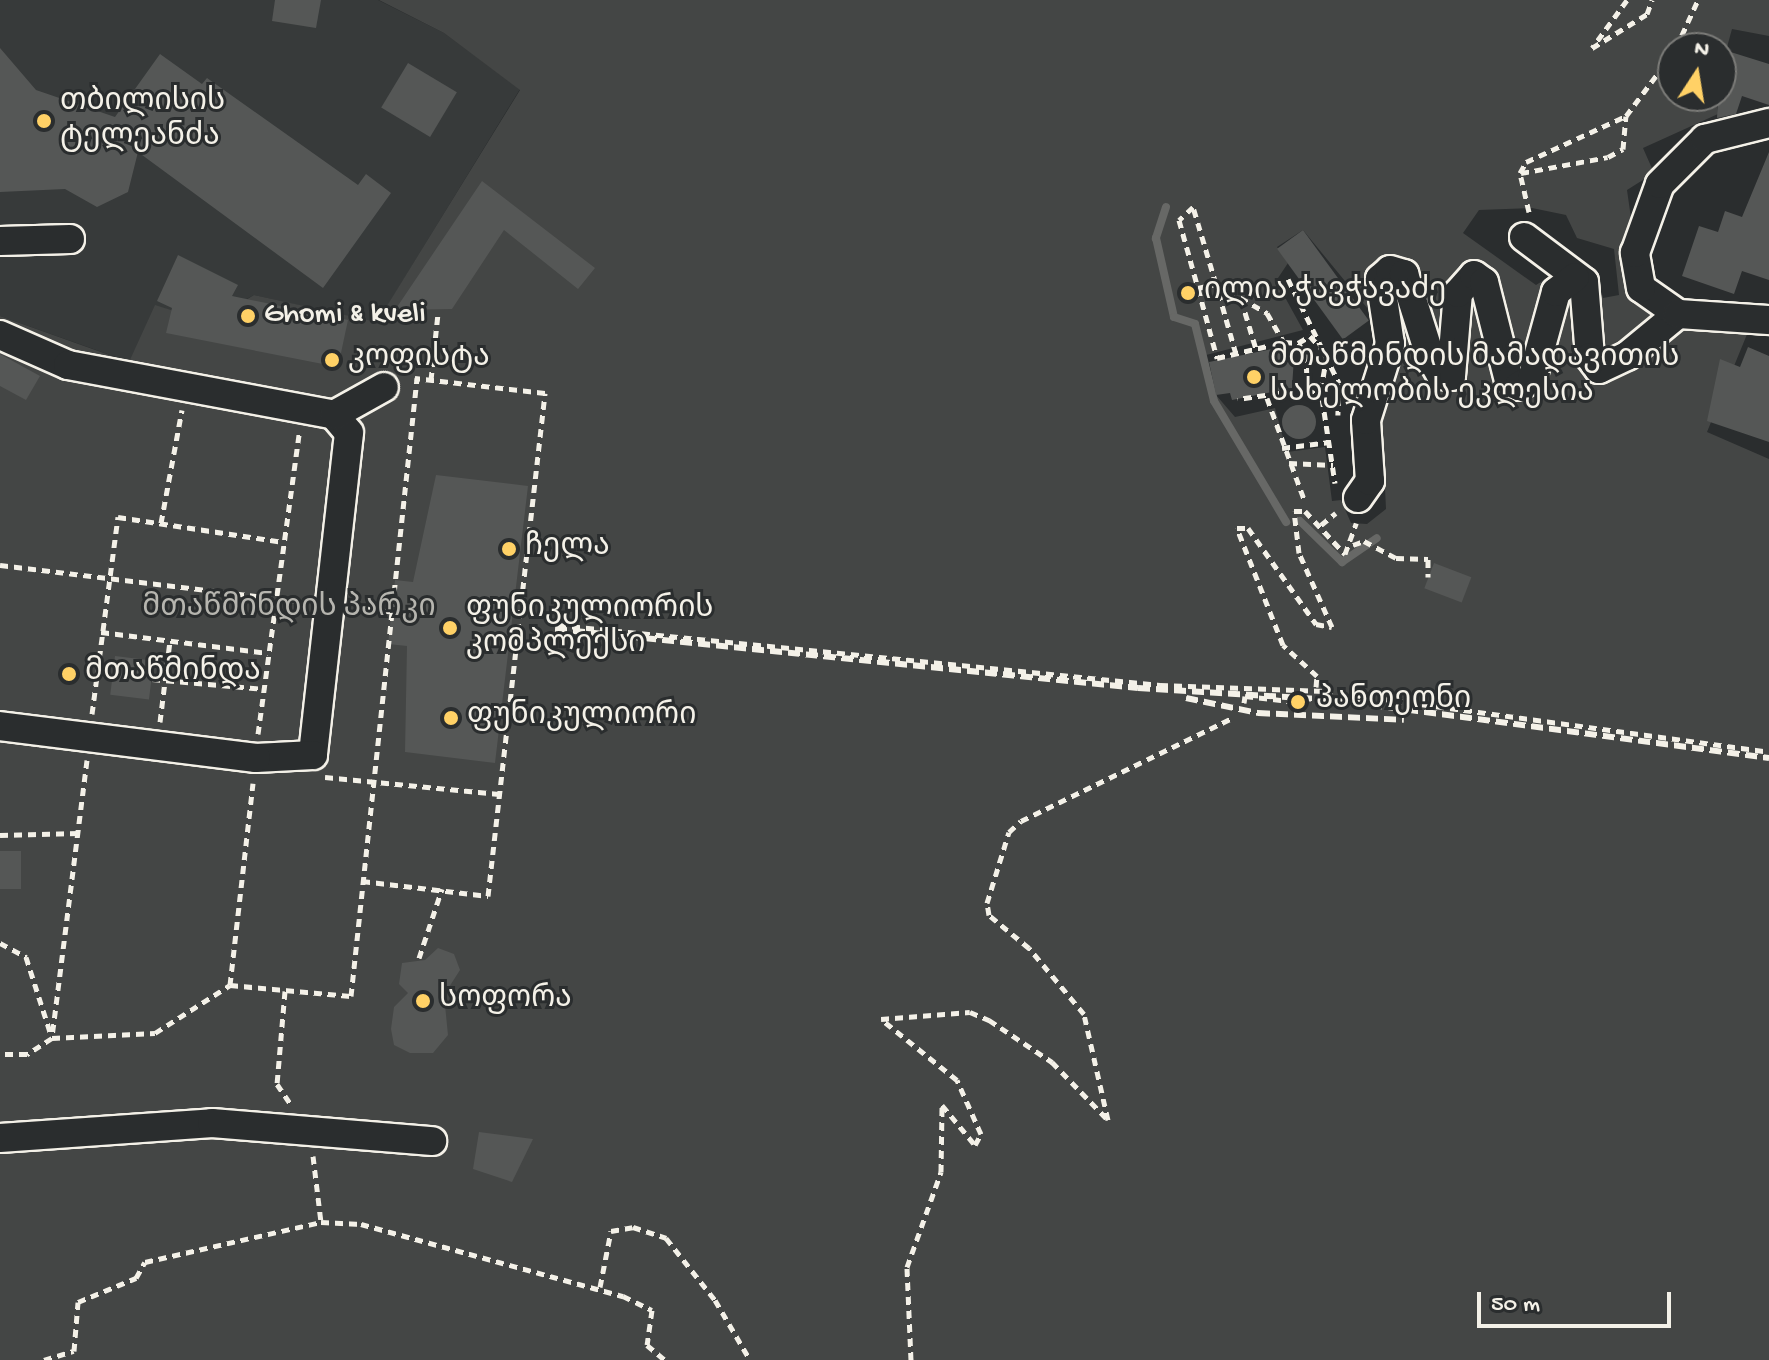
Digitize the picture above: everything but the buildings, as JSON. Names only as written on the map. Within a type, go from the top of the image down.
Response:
[{"type":"street","points":[[1769,123],[1705,139],[1660,184],[1635,253],[1641,288],[1678,314],[1769,320]]},
{"type":"street","points":[[1524,237],[1575,277],[1590,300],[1590,357],[1599,369],[1627,356],[1678,314]]},
{"type":"street","points":[[0,241],[70,239]]},
{"type":"street","points":[[1345,504],[1370,481],[1366,420],[1390,344],[1380,279],[1390,270],[1404,274],[1430,356],[1441,375],[1451,376],[1458,293],[1474,275],[1484,282],[1502,359],[1519,386],[1532,379],[1556,292],[1575,277]]},
{"type":"street","points":[[0,335],[68,365],[303,411],[334,415],[384,387]]},
{"type":"street","points":[[0,726],[256,758],[313,755],[349,433],[334,415]]},
{"type":"street","points":[[0,1138],[212,1123],[432,1141]]},
{"type":"path","points":[[1627,0],[1592,48],[1647,14],[1652,0]]},
{"type":"path","points":[[1683,32],[1698,0]]},
{"type":"path","points":[[1520,173],[1608,157],[1623,149],[1626,116],[1657,73]]},
{"type":"path","points":[[1520,173],[1542,149],[1626,116]]},
{"type":"path","points":[[1520,173],[1530,207],[1524,237]]},
{"type":"path","points":[[1236,354],[1193,207],[1179,220],[1217,358],[1228,357],[1284,342],[1298,343],[1310,336],[1327,355]]},
{"type":"path","points":[[1288,279],[1339,383],[1340,430]]},
{"type":"path","points":[[1198,288],[1216,284],[1267,313],[1284,342]]},
{"type":"path","points":[[1240,298],[1256,349]]},
{"type":"path","points":[[431,380],[438,313]]},
{"type":"path","points":[[1298,343],[1310,367],[1307,389]]},
{"type":"path","points":[[1238,399],[1267,398],[1322,384],[1327,355]]},
{"type":"path","points":[[0,1054],[27,1054],[52,1038],[155,1033],[230,985],[351,996],[417,378]]},
{"type":"path","points":[[362,881],[488,896],[545,393],[417,378],[384,387]]},
{"type":"path","points":[[1307,389],[1322,398],[1333,465],[1353,545]]},
{"type":"path","points":[[1267,398],[1282,448],[1305,502]]},
{"type":"path","points":[[230,985],[263,689],[303,411]]},
{"type":"path","points":[[1316,418],[1326,416]]},
{"type":"path","points":[[161,523],[179,432]]},
{"type":"path","points":[[1282,448],[1330,442]]},
{"type":"path","points":[[1289,463],[1333,465]]},
{"type":"path","points":[[1316,687],[1317,676],[1283,645],[1237,528],[1248,528],[1316,624],[1332,627],[1299,553],[1294,511],[1321,525],[1345,554],[1353,545],[1364,541],[1396,558],[1428,559],[1428,577]]},
{"type":"path","points":[[52,1038],[101,632],[118,517],[283,542]]},
{"type":"path","points":[[1321,525],[1329,519]]},
{"type":"path","points":[[0,565],[292,600]]},
{"type":"path","points":[[382,611],[391,612]]},
{"type":"path","points":[[558,625],[1160,685],[1325,691],[1769,752]]},
{"type":"path","points":[[101,632],[268,653]]},
{"type":"path","points":[[158,744],[170,640]]},
{"type":"path","points":[[152,679],[263,689]]},
{"type":"path","points":[[1244,703],[1245,696],[1298,702]]},
{"type":"path","points":[[911,1360],[907,1267],[941,1172],[942,1105],[968,1139],[981,1143],[957,1080],[881,1019],[970,1012],[989,1020],[1052,1062],[1108,1120],[1084,1014],[1029,948],[989,915],[987,903],[1009,832],[1021,821],[1232,718]]},
{"type":"path","points":[[363,779],[373,777],[499,794]]},
{"type":"path","points":[[0,835],[79,833]]},
{"type":"path","points":[[419,958],[442,889]]},
{"type":"path","points":[[0,943],[26,957],[52,1038]]},
{"type":"path","points":[[277,1084],[285,991]]},
{"type":"path","points":[[314,1169],[321,1222]]},
{"type":"path","points":[[44,1360],[74,1351],[78,1302],[136,1278],[145,1262],[321,1222],[361,1224],[600,1285],[652,1310],[647,1345],[665,1360]]},
{"type":"path","points":[[600,1285],[605,1239],[627,1228],[666,1238],[715,1300],[750,1360]]},
{"type":"shaded area","points":[[0,0],[378,0],[444,33],[520,89],[377,323],[254,295],[130,362],[0,316]]},
{"type":"green space","name":"მთაწმინდის პარკი","points":[[379,0],[1769,0],[1769,36],[1732,29],[1731,32],[1657,32],[1657,112],[1718,114],[1643,148],[1654,173],[1627,190],[1641,288],[1750,327],[1707,432],[1769,459],[1769,1360],[0,1360],[0,316],[129,362],[155,305],[209,322],[254,295],[377,322],[520,90],[444,33]],"holes":[[[1532,208],[1566,215],[1577,238],[1614,249],[1619,295],[1603,298],[1598,281],[1563,268],[1536,285],[1463,233],[1479,210]],[[1303,230],[1377,320],[1386,509],[1367,524],[1351,523],[1341,500],[1332,501],[1325,447],[1287,452],[1275,408],[1235,417],[1216,395],[1206,355],[1303,330],[1276,281],[1288,263],[1277,247]]]},
{"type":"waterway","points":[[1166,207],[1156,238],[1174,317],[1195,324],[1214,401],[1286,522]]},
{"type":"waterway","points":[[1300,521],[1342,562],[1377,538]]},
{"type":"railway","points":[[555,629],[1138,688],[1335,700],[1769,758]]},
{"type":"railway","points":[[1186,698],[1258,713],[1404,720]]},
{"type":"place","name":"თბილისის ტელეანძა","points":[[44,121]]},
{"type":"place","name":"ილია ჭავჭავაძე","points":[[1188,293]]},
{"type":"place","name":"Ghomi & kveli","points":[[248,316]]},
{"type":"place","name":"კოფისტა","points":[[332,360]]},
{"type":"place","name":"მთაწმინდის მამადავითის სახელობის ეკლესია","points":[[1254,377]]},
{"type":"place","name":"ჩელა","points":[[509,549]]},
{"type":"place","name":"ფუნიკულიორის კომპლექსი","points":[[450,628]]},
{"type":"place","name":"მთაწმინდა","points":[[69,674]]},
{"type":"place","name":"პანთეონი","points":[[1298,702]]},
{"type":"place","name":"ფუნიკულიორი","points":[[451,718]]},
{"type":"place","name":"სოფორა","points":[[423,1001]]}]
